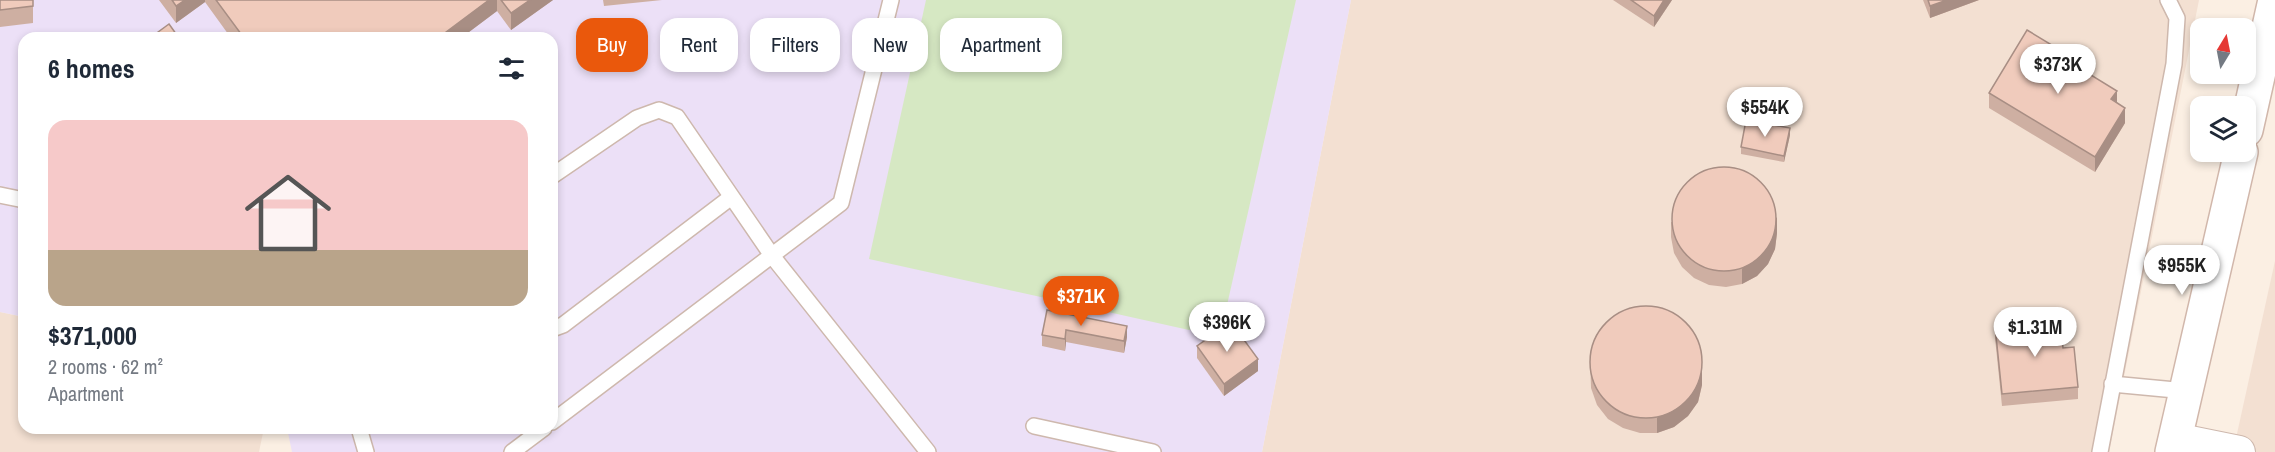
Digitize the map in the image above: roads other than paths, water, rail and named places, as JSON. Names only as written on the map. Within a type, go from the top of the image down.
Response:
[{"type":"main road","points":[[2254,96],[2275,0]]},
{"type":"main road","points":[[2174,446],[2239,162]]},
{"type":"street","points":[[2174,446],[2239,452]]},
{"type":"lane","points":[[558,417],[841,203],[891,0]]},
{"type":"lane","points":[[2100,452],[2174,64],[2177,18],[2168,0]]},
{"type":"lane","points":[[558,172],[637,118],[660,110],[677,117],[730,198],[773,256],[928,452]]},
{"type":"lane","points":[[0,195],[18,199]]},
{"type":"lane","points":[[558,327],[730,198]]},
{"type":"lane","points":[[2112,384],[2186,391]]},
{"type":"lane","points":[[1034,426],[1153,452]]},
{"type":"lane","points":[[361,434],[366,452]]},
{"type":"lane","points":[[512,452],[536,434]]}]
